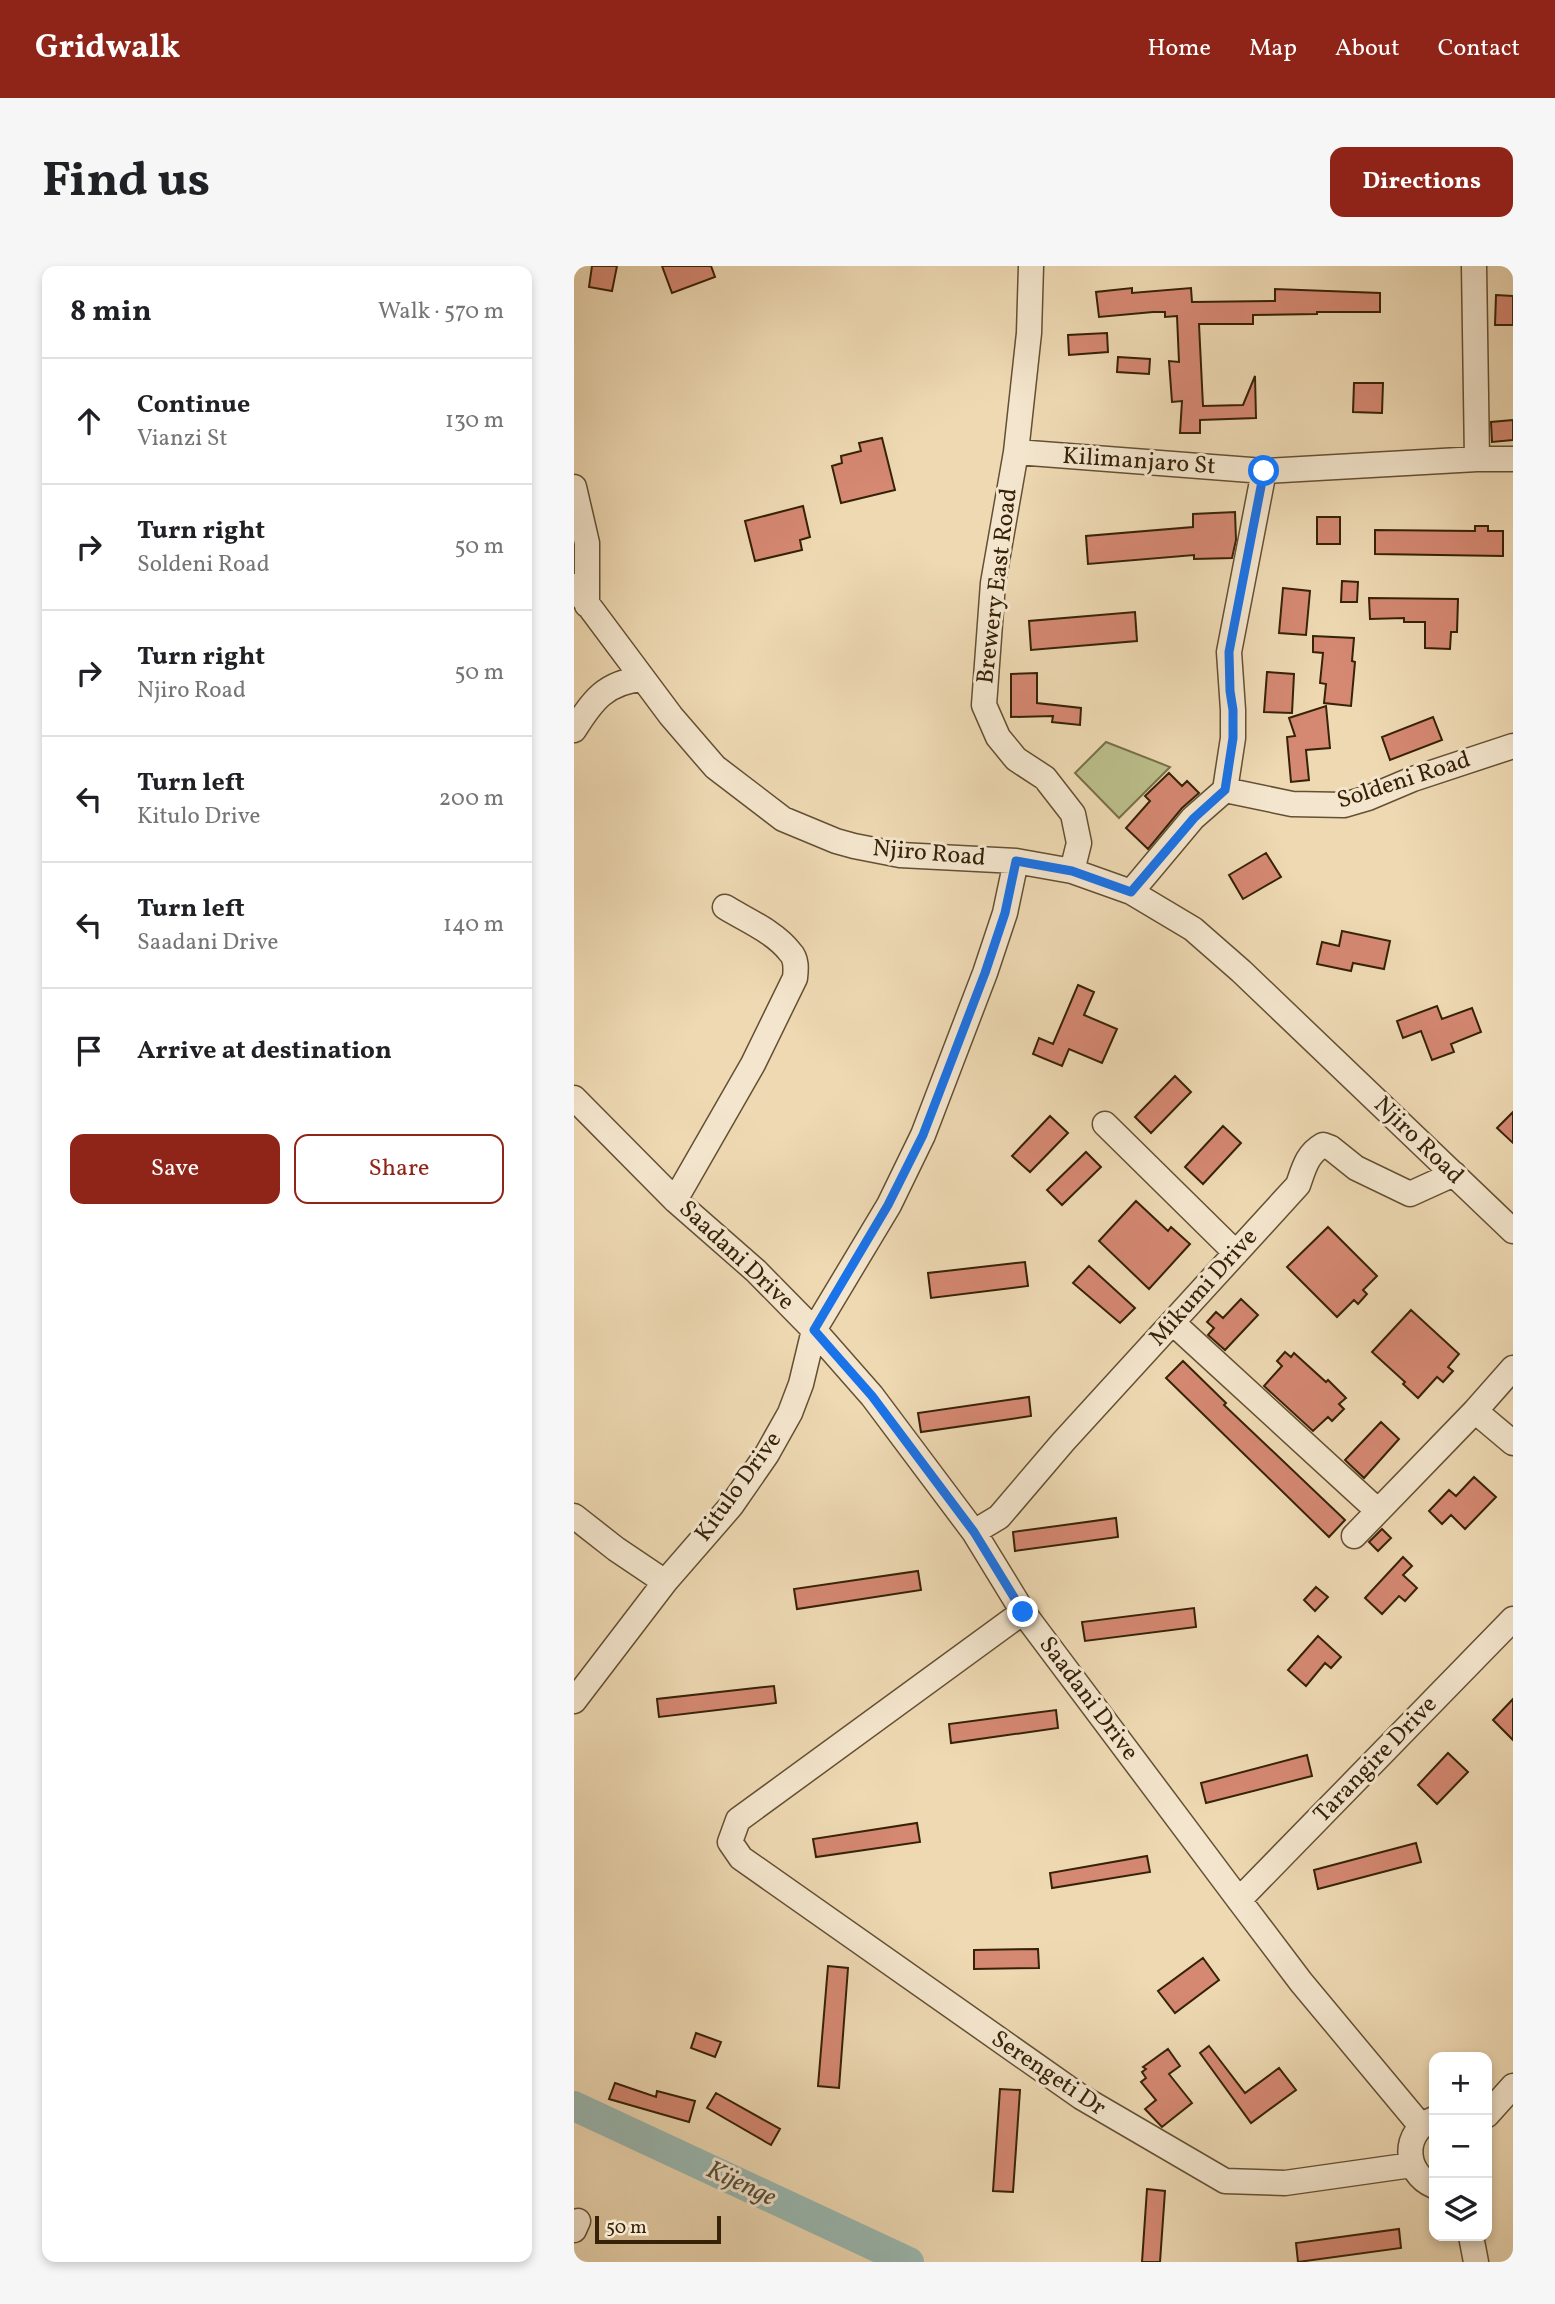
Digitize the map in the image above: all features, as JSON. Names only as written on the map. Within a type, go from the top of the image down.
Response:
[{"type":"street","name":"Brewery East Road","points":[[1031,266],[1029,333],[1016,452],[993,583],[984,705],[998,737],[1016,759],[1045,778],[1073,814],[1079,843],[1072,871]]},
{"type":"street","points":[[1474,266],[1476,459]]},
{"type":"street","name":"Kilimanjaro St","points":[[1016,452],[1264,471],[1513,459]]},
{"type":"street","points":[[1131,892],[1194,818],[1225,790],[1233,738],[1229,652],[1264,471]]},
{"type":"street","points":[[574,487],[587,543],[581,596]]},
{"type":"street","name":"Njiro Road","points":[[581,596],[642,678],[715,767],[783,819],[836,841],[900,855],[1016,861],[1072,871],[1131,892],[1193,929],[1241,971],[1513,1231]]},
{"type":"street","points":[[574,730],[602,693],[615,684],[642,678]]},
{"type":"street","name":"Soldeni Road","points":[[1225,790],[1292,804],[1344,805],[1513,746]]},
{"type":"street","name":"Kitulo Drive","points":[[574,1701],[665,1583],[731,1506],[767,1454],[790,1413],[801,1384],[814,1330],[888,1205],[923,1135],[985,973],[1005,913],[1016,861]]},
{"type":"street","points":[[675,1200],[753,1064],[795,978],[796,966],[792,953],[768,932],[725,907]]},
{"type":"street","name":"Saadani Drive","points":[[574,1098],[675,1200],[756,1271],[814,1330],[872,1396],[974,1532],[1023,1612],[1301,1982],[1427,2123]]},
{"type":"street","points":[[1105,1124],[1236,1253]]},
{"type":"street","name":"Mikumi Drive","points":[[974,1532],[999,1517],[1063,1442],[1298,1185],[1307,1159],[1315,1150],[1323,1145],[1331,1147],[1356,1168],[1410,1195],[1454,1174]]},
{"type":"street","points":[[1173,1323],[1378,1511]]},
{"type":"street","points":[[1354,1536],[1513,1368]]},
{"type":"street","points":[[1475,1411],[1513,1443]]},
{"type":"street","points":[[574,1516],[665,1583]]},
{"type":"street","name":"Serengeti Dr","points":[[1023,1612],[738,1820],[730,1842],[741,1858],[853,1935],[984,2031],[1119,2121],[1225,2181],[1285,2183],[1412,2165]]},
{"type":"street","name":"Tarangire Drive","points":[[1239,1900],[1513,1619]]},
{"type":"street","points":[[1492,2109],[1513,2086]]},
{"type":"street","points":[[1427,2123],[1410,2144],[1412,2165],[1418,2175],[1429,2184]]},
{"type":"street","points":[[1472,2241],[1476,2262]]},
{"type":"green space","points":[[1106,742],[1170,767],[1119,818],[1075,773]]},
{"type":"building","points":[[592,266],[617,266],[612,291],[589,287]]},
{"type":"building","points":[[662,266],[711,266],[715,277],[672,293]]},
{"type":"building","points":[[1132,288],[1132,293],[1191,288],[1192,302],[1275,301],[1275,289],[1380,293],[1380,312],[1253,315],[1253,324],[1199,324],[1203,406],[1243,405],[1255,376],[1256,418],[1200,420],[1200,433],[1180,433],[1182,401],[1172,402],[1169,361],[1179,362],[1177,316],[1165,317],[1165,312],[1153,312],[1099,317],[1096,292]]},
{"type":"building","points":[[1496,295],[1513,296],[1513,325],[1495,325]]},
{"type":"building","points":[[1107,333],[1108,352],[1069,355],[1068,335]]},
{"type":"building","points":[[1118,357],[1150,359],[1149,374],[1117,372]]},
{"type":"building","points":[[1354,383],[1383,383],[1382,413],[1353,412]]},
{"type":"building","points":[[1513,420],[1513,440],[1492,442],[1491,422]]},
{"type":"building","points":[[882,438],[895,490],[841,503],[832,466],[842,463],[841,456],[861,451],[859,443]]},
{"type":"building","points":[[803,506],[810,537],[800,540],[802,550],[755,561],[745,521]]},
{"type":"building","points":[[1235,512],[1236,540],[1232,558],[1194,559],[1194,555],[1088,564],[1086,536],[1193,527],[1193,514]]},
{"type":"building","points":[[1317,517],[1340,517],[1340,544],[1317,544]]},
{"type":"building","points":[[1475,526],[1488,526],[1488,531],[1503,531],[1503,556],[1375,554],[1375,530],[1475,531]]},
{"type":"building","points":[[1342,581],[1358,582],[1357,602],[1341,602]]},
{"type":"building","points":[[1283,588],[1310,591],[1306,635],[1279,633]]},
{"type":"building","points":[[1369,598],[1458,599],[1457,632],[1451,632],[1450,649],[1425,648],[1425,622],[1404,622],[1404,618],[1370,619]]},
{"type":"building","points":[[1135,612],[1137,641],[1031,650],[1029,621]]},
{"type":"building","points":[[1313,636],[1354,638],[1351,706],[1324,703],[1326,684],[1320,683],[1323,653],[1313,652]]},
{"type":"building","points":[[1267,672],[1294,674],[1292,713],[1264,712]]},
{"type":"building","points":[[1037,673],[1037,703],[1081,708],[1080,725],[1052,722],[1053,716],[1011,717],[1011,674]]},
{"type":"building","points":[[1326,706],[1330,748],[1306,750],[1309,780],[1291,782],[1287,737],[1295,736],[1289,718]]},
{"type":"building","points":[[1433,717],[1442,740],[1390,760],[1382,737]]},
{"type":"building","points":[[1169,773],[1182,786],[1187,781],[1199,793],[1182,808],[1148,849],[1126,828],[1150,801],[1145,796]]},
{"type":"building","points":[[1266,853],[1281,877],[1243,899],[1229,875]]},
{"type":"building","points":[[1342,931],[1390,941],[1384,969],[1353,963],[1351,971],[1317,964],[1322,942],[1339,946]]},
{"type":"building","points":[[1078,985],[1094,992],[1084,1015],[1117,1029],[1102,1063],[1069,1049],[1062,1066],[1033,1054],[1039,1038],[1053,1044]]},
{"type":"building","points":[[1437,1006],[1442,1019],[1472,1008],[1481,1032],[1451,1044],[1454,1052],[1432,1060],[1421,1031],[1403,1038],[1397,1021]]},
{"type":"building","points":[[1175,1076],[1191,1092],[1151,1133],[1135,1117]]},
{"type":"building","points":[[1513,1112],[1513,1143],[1497,1128]]},
{"type":"building","points":[[1050,1116],[1068,1133],[1030,1172],[1012,1156]]},
{"type":"building","points":[[1223,1126],[1241,1143],[1203,1184],[1185,1167]]},
{"type":"building","points":[[1086,1152],[1101,1167],[1062,1205],[1047,1190]]},
{"type":"building","points":[[1136,1201],[1168,1231],[1171,1227],[1190,1244],[1149,1289],[1099,1241]]},
{"type":"building","points":[[1328,1227],[1377,1276],[1363,1290],[1367,1294],[1358,1304],[1354,1300],[1337,1317],[1287,1267]]},
{"type":"building","points":[[1025,1262],[1028,1286],[931,1298],[928,1273]]},
{"type":"building","points":[[1089,1266],[1135,1308],[1120,1323],[1073,1283]]},
{"type":"building","points":[[1241,1299],[1258,1315],[1225,1350],[1208,1335],[1214,1328],[1207,1322],[1216,1312],[1223,1318]]},
{"type":"building","points":[[1411,1310],[1459,1354],[1448,1367],[1453,1371],[1443,1382],[1437,1377],[1418,1398],[1403,1384],[1405,1382],[1372,1352]]},
{"type":"building","points":[[1285,1352],[1291,1357],[1294,1353],[1346,1398],[1339,1404],[1344,1409],[1332,1421],[1328,1417],[1313,1431],[1264,1386],[1282,1366],[1277,1361]]},
{"type":"building","points":[[1183,1361],[1226,1403],[1224,1405],[1345,1520],[1329,1537],[1166,1378]]},
{"type":"building","points":[[1029,1397],[1031,1416],[921,1432],[918,1413]]},
{"type":"building","points":[[1381,1422],[1399,1439],[1364,1478],[1345,1460]]},
{"type":"building","points":[[1474,1477],[1496,1497],[1465,1529],[1451,1515],[1442,1524],[1429,1511],[1449,1490],[1456,1496]]},
{"type":"building","points":[[1116,1518],[1118,1537],[1015,1551],[1013,1532]]},
{"type":"building","points":[[1382,1529],[1391,1538],[1378,1551],[1369,1542]]},
{"type":"building","points":[[1403,1557],[1412,1566],[1403,1575],[1417,1588],[1405,1601],[1399,1596],[1382,1614],[1365,1598]]},
{"type":"building","points":[[918,1571],[921,1590],[797,1609],[794,1589]]},
{"type":"building","points":[[1316,1587],[1328,1597],[1315,1611],[1304,1600]]},
{"type":"building","points":[[1194,1608],[1196,1627],[1085,1641],[1082,1622]]},
{"type":"building","points":[[1318,1636],[1341,1657],[1331,1668],[1325,1663],[1306,1686],[1288,1670]]},
{"type":"building","points":[[774,1686],[776,1703],[659,1717],[657,1699]]},
{"type":"building","points":[[1513,1699],[1513,1740],[1493,1720]]},
{"type":"building","points":[[1056,1710],[1058,1728],[951,1743],[949,1724]]},
{"type":"building","points":[[1448,1753],[1468,1772],[1437,1804],[1418,1785]]},
{"type":"building","points":[[1307,1755],[1312,1776],[1206,1803],[1201,1783]]},
{"type":"building","points":[[917,1823],[920,1842],[816,1857],[813,1839]]},
{"type":"building","points":[[1416,1843],[1421,1862],[1318,1889],[1314,1870]]},
{"type":"building","points":[[1147,1856],[1150,1872],[1052,1888],[1050,1873]]},
{"type":"building","points":[[1038,1949],[1039,1968],[974,1969],[974,1950]]},
{"type":"building","points":[[1203,1958],[1219,1980],[1175,2013],[1158,1991]]},
{"type":"building","points":[[828,1966],[848,1968],[839,2088],[818,2086]]},
{"type":"building","points":[[696,2033],[721,2042],[715,2057],[691,2048]]},
{"type":"building","points":[[1209,2046],[1245,2093],[1279,2068],[1296,2090],[1251,2123],[1200,2053]]},
{"type":"building","points":[[1168,2049],[1180,2066],[1169,2074],[1192,2103],[1162,2127],[1145,2109],[1156,2100],[1141,2082],[1146,2078],[1142,2072],[1146,2069],[1143,2067]]},
{"type":"building","points":[[615,2083],[656,2097],[657,2091],[695,2101],[689,2122],[609,2099]]},
{"type":"building","points":[[1000,2089],[1020,2090],[1013,2192],[993,2191]]},
{"type":"building","points":[[716,2093],[780,2129],[771,2145],[707,2108]]},
{"type":"building","points":[[1147,2189],[1165,2191],[1160,2262],[1142,2262]]},
{"type":"building","points":[[1399,2229],[1401,2248],[1298,2262],[1296,2243]]},
{"type":"waterway","name":"Kijenge","points":[[574,2106],[909,2262]]},
{"type":"route","points":[[1023,1612],[974,1532],[872,1396],[814,1330],[888,1205],[923,1135],[985,973],[1005,913],[1016,861],[1072,871],[1131,892],[1194,818],[1225,790],[1233,738],[1229,652],[1264,471]]}]
